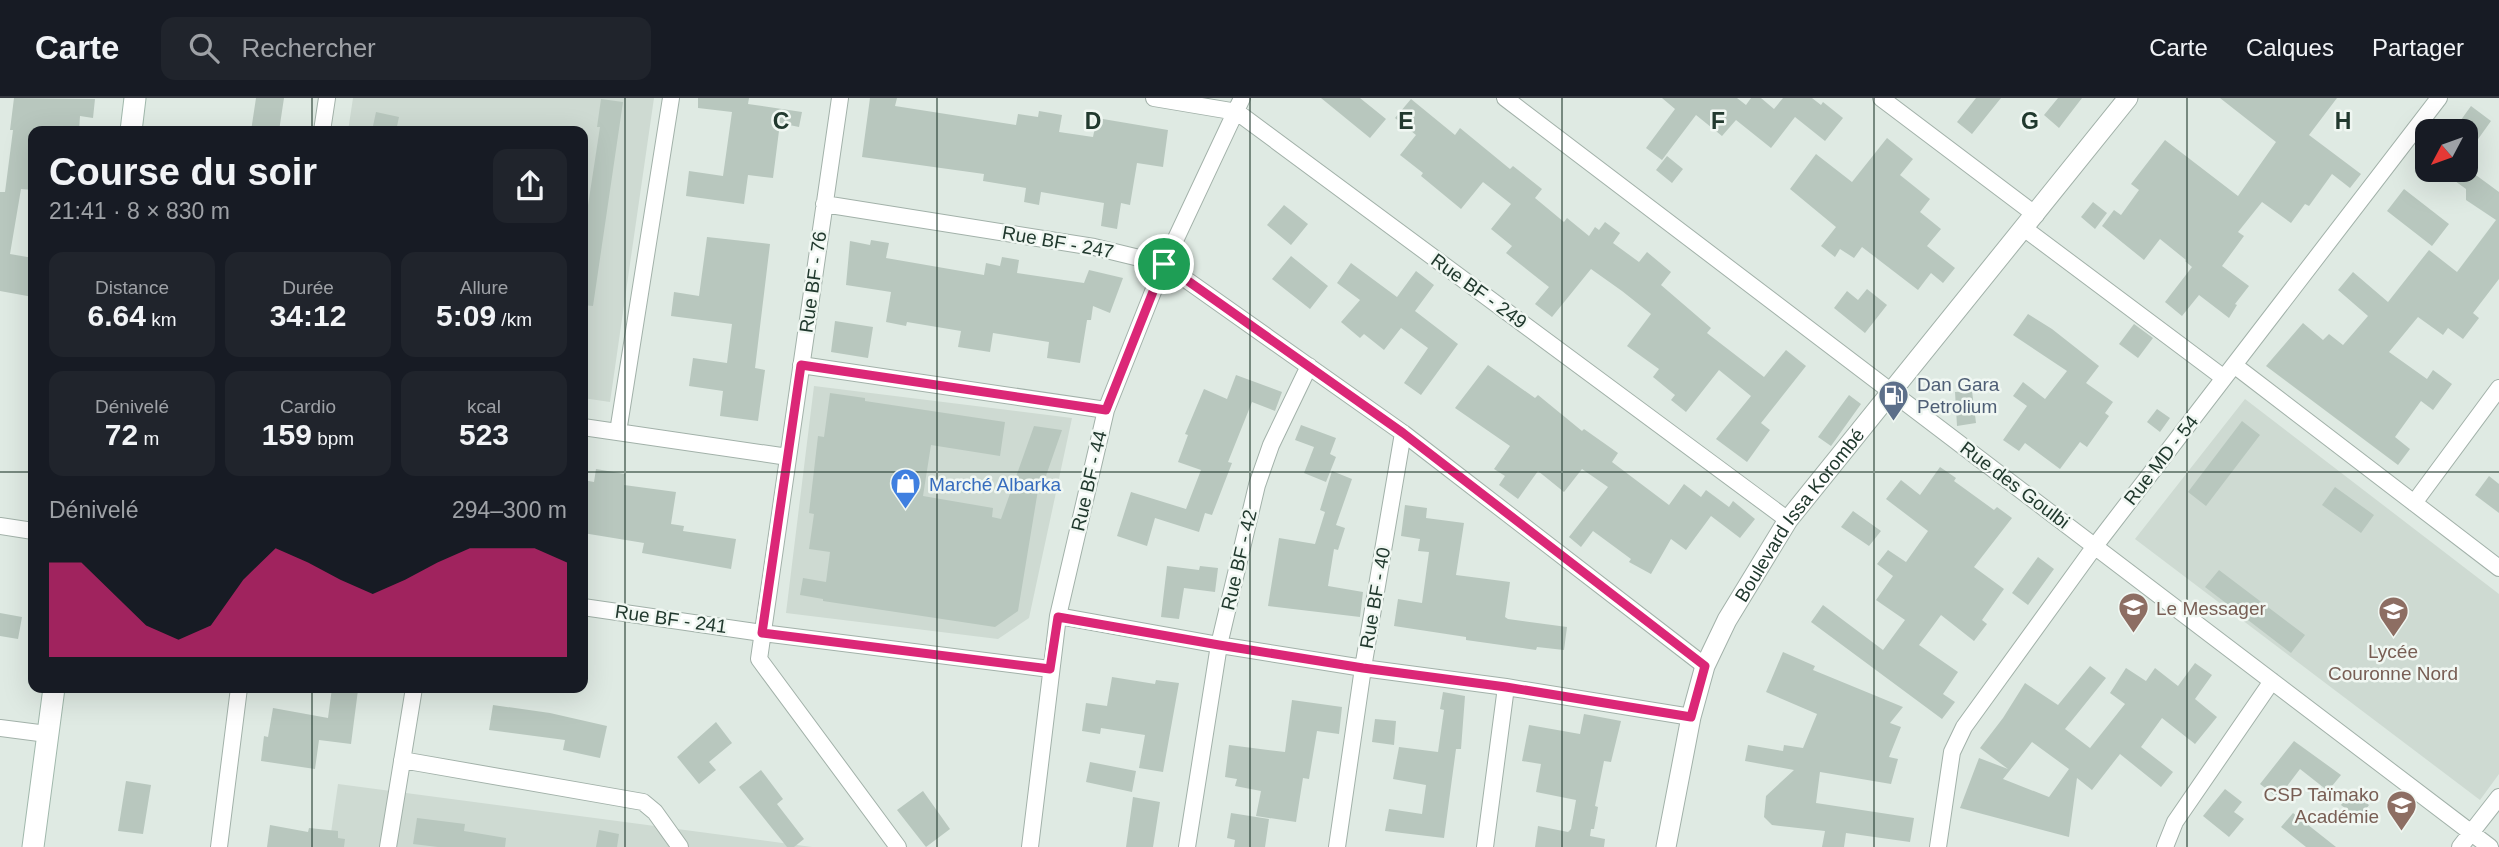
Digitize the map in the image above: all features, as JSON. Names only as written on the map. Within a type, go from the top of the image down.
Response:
[{"type":"main road","points":[[132,126],[135,98]]},
{"type":"main road","points":[[33,847],[53,693]]},
{"type":"street","points":[[323,126],[327,98]]},
{"type":"street","points":[[618,432],[671,98]]},
{"type":"street","name":"Rue BF - 76","points":[[840,98],[759,659],[898,847]]},
{"type":"street","name":"Rue BF - 249","points":[[1154,98],[1240,105],[1788,520]]},
{"type":"street","name":"Rue des Goulbi","points":[[1505,98],[2490,847]]},
{"type":"street","points":[[1881,98],[2030,222],[2499,568]]},
{"type":"street","name":"Boulevard Issa Korombé","points":[[1666,847],[1691,717],[1705,666],[1727,620],[1788,520],[2128,98]]},
{"type":"street","name":"Rue MD - 54","points":[[1938,847],[1952,752],[1957,739],[2095,546],[2439,98]]},
{"type":"street","name":"Rue BF - 44","points":[[1030,847],[1058,617],[1106,410],[1164,264],[1240,105]]},
{"type":"street","name":"Rue BF - 247","points":[[824,204],[1094,247],[1164,264],[1403,433],[1705,666]]},
{"type":"street","points":[[801,365],[1106,410]]},
{"type":"street","name":"Rue BF - 42","points":[[1187,847],[1219,645],[1256,485],[1271,445],[1309,366]]},
{"type":"street","points":[[2414,503],[2499,388]]},
{"type":"street","points":[[588,428],[788,457]]},
{"type":"street","name":"Rue BF - 40","points":[[1337,847],[1363,668],[1403,433]]},
{"type":"street","points":[[0,526],[28,530]]},
{"type":"street","name":"Rue BF - 241","points":[[588,608],[762,633],[1050,669]]},
{"type":"street","points":[[1058,617],[1363,668],[1506,687],[1691,717]]},
{"type":"street","points":[[2165,847],[2175,822],[2273,681]]},
{"type":"street","points":[[1485,847],[1506,687]]},
{"type":"street","points":[[219,847],[238,693]]},
{"type":"street","points":[[388,847],[413,693]]},
{"type":"street","points":[[0,728],[47,734]]},
{"type":"street","points":[[402,760],[643,802],[655,812],[680,847]]},
{"type":"street","points":[[2460,847],[2499,797]]},
{"type":"shaded area","points":[[353,98],[654,98],[610,402],[588,399],[588,126],[349,126]]},
{"type":"shaded area","points":[[814,386],[1072,418],[1029,618],[998,639],[786,613]]},
{"type":"shaded area","points":[[2245,399],[2499,594],[2499,774],[2480,800],[2135,539]]},
{"type":"shaded area","points":[[338,784],[812,847],[329,847]]},
{"type":"building","points":[[14,98],[95,99],[93,118],[80,116],[79,126],[28,126],[28,190],[21,189],[10,254],[28,257],[28,296],[0,291],[0,192],[5,192],[13,130],[10,130]]},
{"type":"building","points":[[256,98],[284,98],[280,126],[252,126]]},
{"type":"building","points":[[698,98],[749,98],[748,104],[802,112],[799,127],[780,123],[773,178],[748,175],[744,204],[686,196],[689,171],[723,176],[732,112],[698,108]]},
{"type":"building","points":[[870,98],[897,98],[895,106],[1016,125],[1018,114],[1038,117],[1039,111],[1062,115],[1059,132],[1093,137],[1097,118],[1168,130],[1163,167],[1137,163],[1130,205],[1121,203],[1117,229],[1101,226],[1104,203],[1041,192],[1039,205],[1024,202],[1026,188],[983,181],[984,174],[862,157]]},
{"type":"building","points":[[1321,98],[1360,98],[1386,119],[1370,138]]},
{"type":"building","points":[[1662,98],[1737,98],[1746,105],[1751,98],[1761,98],[1774,109],[1783,98],[1812,98],[1821,105],[1823,102],[1843,118],[1825,141],[1795,117],[1771,148],[1736,120],[1722,136],[1696,115],[1662,160],[1646,148],[1675,109]]},
{"type":"building","points":[[1976,98],[2001,98],[1972,134],[1957,122]]},
{"type":"building","points":[[2058,98],[2082,98],[2059,128],[2044,115]]},
{"type":"building","points":[[2220,98],[2337,98],[2309,135],[2361,174],[2350,188],[2332,174],[2309,206],[2305,204],[2291,223],[2262,202],[2238,232],[2244,236],[2222,266],[2249,286],[2235,304],[2237,305],[2229,318],[2199,295],[2182,316],[2165,302],[2192,267],[2186,260],[2160,239],[2144,260],[2102,226],[2114,210],[2121,215],[2139,190],[2131,184],[2165,140],[2238,196],[2276,142]]},
{"type":"building","points":[[601,99],[623,102],[593,306],[588,306],[588,205],[600,127],[597,127]]},
{"type":"building","points":[[1411,99],[1455,135],[1460,128],[1510,169],[1513,166],[1542,189],[1535,198],[1564,222],[1567,218],[1589,236],[1595,227],[1599,230],[1605,222],[1620,233],[1613,243],[1639,262],[1647,252],[1671,272],[1661,285],[1711,328],[1707,333],[1764,377],[1786,350],[1806,366],[1761,423],[1770,430],[1747,462],[1716,439],[1751,396],[1719,370],[1686,412],[1671,400],[1675,395],[1653,377],[1659,369],[1627,346],[1651,314],[1622,291],[1591,269],[1552,317],[1535,304],[1549,287],[1506,253],[1512,246],[1491,229],[1511,204],[1483,182],[1461,209],[1400,155],[1416,135],[1395,118]]},
{"type":"building","points":[[2471,106],[2491,121],[2478,139],[2478,119],[2462,119]]},
{"type":"building","points":[[376,112],[399,117],[397,126],[373,126]]},
{"type":"building","points":[[1887,138],[1913,159],[1900,175],[1930,199],[1920,212],[1941,229],[1927,246],[1955,268],[1943,283],[1931,273],[1918,290],[1862,247],[1854,258],[1840,249],[1835,257],[1821,246],[1836,227],[1790,189],[1816,154],[1852,182]]},
{"type":"building","points":[[1667,156],[1683,169],[1672,183],[1656,170]]},
{"type":"building","points":[[2478,177],[2499,192],[2499,279],[2473,313],[2479,318],[2463,339],[2448,328],[2443,335],[2418,317],[2389,352],[2427,379],[2433,370],[2452,384],[2433,410],[2421,401],[2395,437],[2410,449],[2398,465],[2266,366],[2303,323],[2323,340],[2329,334],[2343,345],[2368,316],[2338,290],[2353,272],[2388,302],[2429,250],[2457,272],[2496,220],[2466,200],[2466,189],[2456,182],[2478,182]]},
{"type":"building","points":[[2404,189],[2449,224],[2432,246],[2387,211]]},
{"type":"building","points":[[2093,202],[2107,213],[2095,229],[2081,217]]},
{"type":"building","points":[[1284,205],[1308,224],[1291,245],[1267,225]]},
{"type":"building","points":[[707,237],[770,244],[755,368],[765,370],[758,421],[720,416],[723,391],[689,386],[693,358],[727,363],[732,324],[671,316],[674,292],[699,296]]},
{"type":"building","points":[[871,240],[889,243],[886,258],[984,275],[986,263],[1000,266],[1002,257],[1019,260],[1017,273],[1084,283],[1089,270],[1123,278],[1110,313],[1093,306],[1091,320],[1087,320],[1080,363],[1047,358],[1049,342],[993,333],[990,352],[958,347],[961,331],[907,322],[906,326],[886,322],[891,292],[846,285],[850,241],[870,245]]},
{"type":"building","points":[[1291,256],[1328,286],[1310,309],[1272,279]]},
{"type":"building","points":[[1351,263],[1397,297],[1416,271],[1434,285],[1415,311],[1458,344],[1421,395],[1404,383],[1428,348],[1401,328],[1384,350],[1364,334],[1360,338],[1341,322],[1360,300],[1337,283]]},
{"type":"building","points":[[1867,289],[1887,305],[1865,333],[1834,308],[1847,291],[1858,300]]},
{"type":"building","points":[[2028,314],[2099,366],[2086,383],[2113,402],[2105,413],[2109,416],[2087,447],[2080,442],[2060,469],[2025,443],[2019,451],[2003,440],[2027,406],[2013,396],[2023,382],[2045,399],[2067,371],[2013,335]]},
{"type":"building","points":[[835,321],[873,327],[868,358],[831,352]]},
{"type":"building","points":[[2134,324],[2153,338],[2138,358],[2119,344]]},
{"type":"building","points":[[1488,365],[1535,398],[1538,395],[1582,431],[1584,429],[1618,453],[1612,462],[1669,505],[1684,484],[1701,497],[1706,490],[1729,507],[1733,501],[1755,519],[1740,538],[1711,516],[1686,550],[1671,539],[1651,574],[1629,562],[1631,559],[1593,531],[1581,547],[1569,537],[1608,487],[1582,469],[1564,492],[1538,471],[1518,499],[1499,485],[1505,476],[1494,469],[1510,446],[1455,408]]},
{"type":"building","points":[[1236,375],[1282,392],[1275,411],[1252,402],[1228,462],[1232,463],[1212,515],[1205,513],[1199,532],[1155,518],[1147,546],[1117,536],[1131,492],[1186,509],[1201,470],[1178,462],[1188,435],[1185,434],[1204,389],[1227,399]]},
{"type":"building","points":[[1972,391],[1976,423],[1957,426],[1955,392]]},
{"type":"building","points":[[830,393],[865,398],[865,401],[1005,422],[1000,456],[931,445],[923,496],[993,508],[992,517],[1001,519],[1034,426],[1062,430],[1041,490],[1038,490],[1018,611],[995,627],[823,601],[800,595],[803,578],[826,582],[830,552],[809,549],[814,514],[809,513],[818,436],[824,437]]},
{"type":"building","points":[[1849,395],[1861,404],[1831,446],[1818,437]]},
{"type":"building","points":[[2157,409],[2170,418],[2160,432],[2147,422]]},
{"type":"building","points":[[2242,421],[2260,435],[2206,506],[2188,492]]},
{"type":"building","points":[[1301,425],[1336,438],[1330,454],[1336,457],[1326,482],[1304,473],[1314,447],[1295,440]]},
{"type":"building","points":[[1940,467],[1956,478],[1954,481],[1994,510],[1997,507],[2012,518],[1974,567],[2004,589],[1982,620],[1987,624],[1974,641],[1941,615],[1919,645],[1958,672],[1943,694],[1955,702],[1942,719],[1811,622],[1823,605],[1883,650],[1905,620],[1876,600],[1893,576],[1877,564],[1888,550],[1906,562],[1928,531],[1886,499],[1901,480],[1920,495]]},
{"type":"building","points":[[596,469],[625,474],[624,485],[676,492],[671,524],[684,526],[683,531],[736,539],[731,569],[642,553],[644,543],[588,534],[588,481],[594,482]]},
{"type":"building","points":[[1332,471],[1352,479],[1336,525],[1345,528],[1338,550],[1334,549],[1328,586],[1363,592],[1360,617],[1268,606],[1279,538],[1315,544],[1325,512],[1320,510]]},
{"type":"building","points":[[2489,476],[2499,484],[2499,513],[2475,495]]},
{"type":"building","points":[[2335,487],[2374,515],[2361,533],[2322,505]]},
{"type":"building","points":[[1405,505],[1427,508],[1426,518],[1464,523],[1456,575],[1510,582],[1505,617],[1567,627],[1564,650],[1537,647],[1536,650],[1394,626],[1398,599],[1422,603],[1429,552],[1418,551],[1420,539],[1401,536]]},
{"type":"building","points":[[1853,511],[1881,531],[1869,546],[1841,527]]},
{"type":"building","points":[[2038,557],[2054,569],[2028,605],[2012,593]]},
{"type":"building","points":[[1167,566],[1199,570],[1200,566],[1218,568],[1215,592],[1184,588],[1179,619],[1161,617]]},
{"type":"building","points":[[2219,570],[2305,635],[2291,653],[2205,587]]},
{"type":"building","points":[[0,613],[22,617],[18,639],[0,636]]},
{"type":"building","points":[[1783,652],[1815,666],[1813,670],[1903,707],[1890,723],[1901,727],[1889,757],[1898,759],[1891,784],[1820,772],[1816,803],[1914,818],[1910,842],[1846,833],[1844,847],[1822,847],[1825,831],[1772,825],[1764,817],[1766,796],[1794,770],[1745,761],[1748,745],[1783,751],[1784,745],[1803,748],[1817,714],[1766,692]]},
{"type":"building","points":[[2195,663],[2212,675],[2195,699],[2217,717],[2195,744],[2162,718],[2141,747],[2173,772],[2161,787],[2120,754],[2092,790],[2077,778],[2069,837],[1960,808],[1979,758],[2008,769],[1980,748],[2025,683],[2058,705],[2090,666],[2106,678],[2065,729],[2090,748],[2125,704],[2110,693],[2126,668],[2146,681],[2155,668],[2178,686]],"holes":[[[2032,742],[2069,769],[2049,797],[2003,779]]]},
{"type":"building","points":[[1112,677],[1155,684],[1156,680],[1179,683],[1163,772],[1139,768],[1145,735],[1101,728],[1100,734],[1082,731],[1086,703],[1107,706]]},
{"type":"building","points":[[1443,692],[1465,696],[1461,749],[1456,749],[1444,838],[1385,831],[1389,809],[1422,814],[1426,785],[1393,779],[1399,747],[1438,752],[1444,710],[1440,709]]},
{"type":"building","points":[[331,693],[358,693],[351,744],[319,740],[315,769],[261,761],[264,736],[268,737],[273,708],[328,718]]},
{"type":"building","points":[[1292,700],[1342,707],[1339,734],[1317,731],[1309,779],[1303,778],[1296,822],[1256,816],[1261,791],[1235,786],[1237,779],[1225,777],[1229,745],[1285,752]]},
{"type":"building","points":[[493,705],[550,713],[607,726],[600,758],[563,750],[565,740],[489,730]]},
{"type":"building","points":[[1584,714],[1621,721],[1611,762],[1604,761],[1595,806],[1598,807],[1594,829],[1591,829],[1590,836],[1605,839],[1604,847],[1535,847],[1538,826],[1568,832],[1571,829],[1576,800],[1536,792],[1541,764],[1522,761],[1529,725],[1580,734]]},
{"type":"building","points":[[1375,719],[1396,721],[1394,745],[1372,742]]},
{"type":"building","points":[[716,722],[732,743],[709,762],[716,770],[699,784],[677,757]]},
{"type":"building","points":[[2294,741],[2341,775],[2328,791],[2300,769],[2278,798],[2260,784]]},
{"type":"building","points":[[1090,762],[1136,771],[1132,792],[1086,782]]},
{"type":"building","points":[[761,770],[783,799],[777,804],[804,839],[794,847],[787,847],[739,787]]},
{"type":"building","points":[[126,781],[151,785],[143,834],[118,831]]},
{"type":"building","points":[[2225,789],[2242,802],[2234,812],[2244,819],[2229,837],[2203,816]]},
{"type":"building","points":[[923,791],[950,829],[926,847],[897,810]]},
{"type":"building","points":[[2351,791],[2369,805],[2359,819],[2341,805]]},
{"type":"building","points":[[1133,797],[1160,802],[1153,847],[1126,847]]},
{"type":"building","points":[[1231,813],[1269,819],[1265,847],[1234,847],[1235,840],[1227,838]]},
{"type":"building","points":[[2293,813],[2336,847],[2306,847],[2281,827]]},
{"type":"building","points":[[417,818],[465,824],[464,831],[506,838],[505,847],[438,847],[413,844]]},
{"type":"building","points":[[270,825],[308,832],[309,828],[338,831],[338,838],[345,839],[344,847],[267,847]]},
{"type":"building","points":[[599,830],[619,834],[617,847],[596,847]]},
{"type":"place","name":"Dan Gara Petrolium","points":[[1894,422]]},
{"type":"place","name":"Marché Albarka","points":[[906,511]]},
{"type":"place","name":"Le Messager","points":[[2133,635]]},
{"type":"place","name":"Lycée Couronne Nord","points":[[2393,639]]},
{"type":"place","name":"CSP Taïmako Académie","points":[[2402,832]]},
{"type":"route","points":[[1164,264],[1403,433],[1705,666],[1691,717],[1506,687],[1363,668],[1058,617],[1050,669],[762,633],[801,365],[1106,410],[1116,379],[1164,264]]}]
